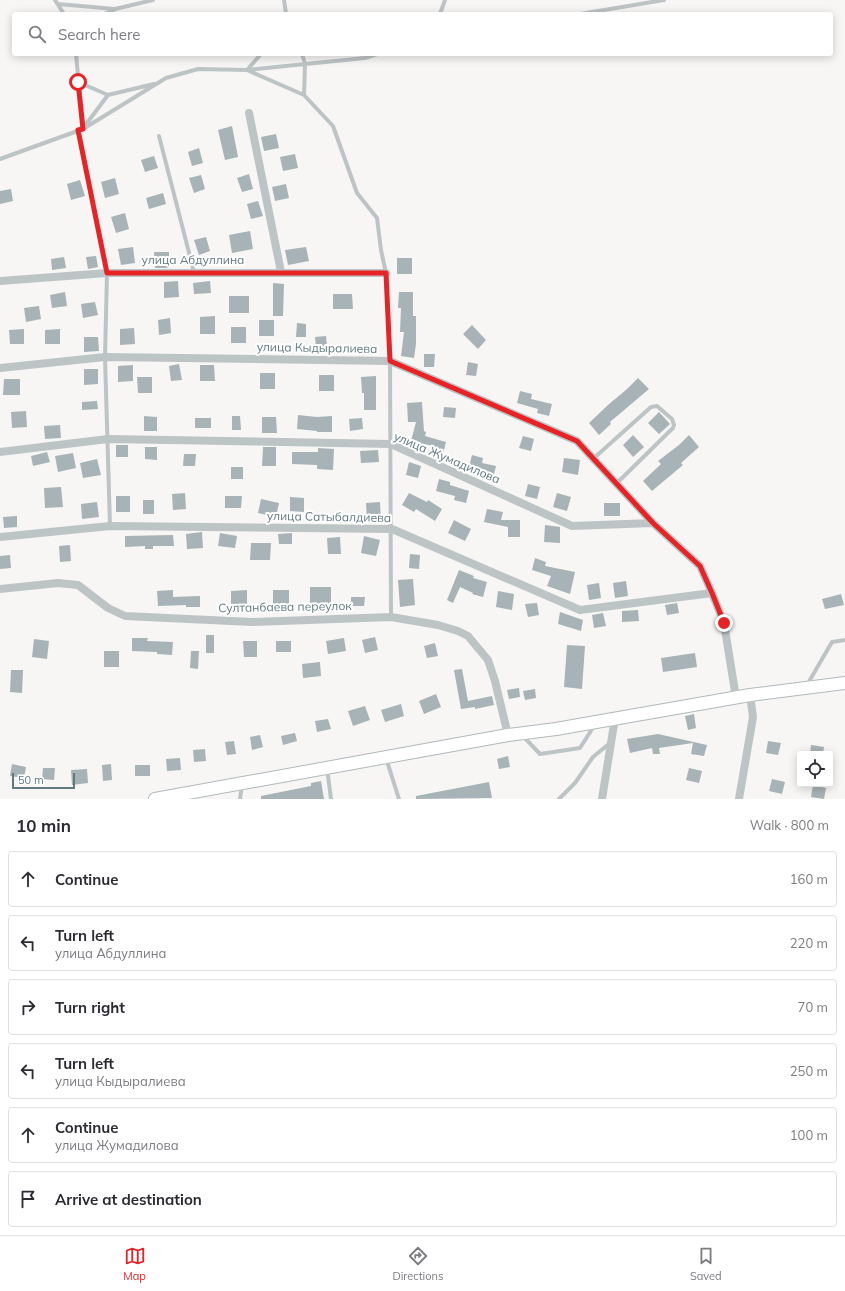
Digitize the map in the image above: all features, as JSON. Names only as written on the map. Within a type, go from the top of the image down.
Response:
[{"type":"main road","points":[[155,799],[508,735],[556,729],[750,695],[805,689],[845,682]]},
{"type":"street","points":[[250,113],[281,272]]},
{"type":"street","name":"улица Абдуллина","points":[[0,281],[107,273],[386,273]]},
{"type":"street","name":"улица Кыдыралиева","points":[[0,368],[105,357],[390,361],[577,441],[653,523]]},
{"type":"street","name":"улица Жумадилова","points":[[0,452],[108,439],[391,444],[572,526],[653,523]]},
{"type":"street","points":[[653,523],[700,566],[724,623],[736,698]]},
{"type":"street","name":"улица Сатыбалдиева","points":[[0,537],[110,526],[392,529],[580,610],[712,593]]},
{"type":"street","name":"Султанбаева переулок","points":[[0,589],[58,583],[78,585],[108,608],[125,616],[252,622],[391,617],[438,624],[468,636],[488,660],[495,681],[508,735]]},
{"type":"street","points":[[739,799],[753,716],[750,695]]},
{"type":"street","points":[[602,799],[615,718]]},
{"type":"lane","points":[[55,0],[63,12]]},
{"type":"lane","points":[[108,12],[153,0]]},
{"type":"lane","points":[[284,0],[285,12]]},
{"type":"lane","points":[[441,12],[445,0]]},
{"type":"lane","points":[[592,12],[664,0]]},
{"type":"lane","points":[[58,4],[115,9]]},
{"type":"lane","points":[[76,56],[80,130],[107,273],[105,357],[110,526]]},
{"type":"lane","points":[[247,70],[260,56]]},
{"type":"lane","points":[[303,56],[306,64],[304,95]]},
{"type":"lane","points":[[0,159],[80,130],[166,78],[198,69],[247,70],[365,58],[371,56]]},
{"type":"lane","points":[[247,70],[304,95],[333,126],[356,193],[377,218],[381,250],[386,273],[390,361],[392,529],[391,617]]},
{"type":"lane","points":[[78,82],[108,95],[158,83]]},
{"type":"lane","points":[[80,130],[108,95]]},
{"type":"lane","points":[[159,136],[194,272]]},
{"type":"lane","points":[[593,459],[652,408],[657,406],[672,419],[674,424],[673,428],[616,483]]},
{"type":"lane","points":[[805,689],[832,642],[845,640]]},
{"type":"lane","points":[[521,733],[540,754],[574,749],[580,748],[597,721]]},
{"type":"lane","points":[[559,799],[574,783],[593,757],[611,741]]},
{"type":"lane","points":[[386,757],[399,799]]},
{"type":"lane","points":[[327,768],[331,799]]},
{"type":"lane","points":[[240,799],[243,783]]},
{"type":"building","points":[[232,126],[238,157],[225,160],[218,130]]},
{"type":"building","points":[[276,134],[279,148],[264,151],[261,137]]},
{"type":"building","points":[[199,148],[203,163],[192,166],[188,152]]},
{"type":"building","points":[[295,154],[298,168],[283,171],[280,157]]},
{"type":"building","points":[[154,156],[158,168],[145,172],[141,160]]},
{"type":"building","points":[[249,174],[253,189],[242,192],[237,178]]},
{"type":"building","points":[[201,175],[205,189],[194,193],[189,178]]},
{"type":"building","points":[[115,178],[119,194],[105,198],[101,182]]},
{"type":"building","points":[[80,180],[85,196],[71,200],[67,184]]},
{"type":"building","points":[[286,184],[289,198],[275,201],[272,187]]},
{"type":"building","points":[[11,189],[13,201],[0,204],[0,191]]},
{"type":"building","points":[[163,193],[166,204],[149,209],[146,198]]},
{"type":"building","points":[[258,201],[263,216],[251,219],[247,204]]},
{"type":"building","points":[[125,213],[129,229],[116,233],[111,217]]},
{"type":"building","points":[[250,231],[253,249],[232,253],[229,235]]},
{"type":"building","points":[[206,237],[210,251],[199,255],[194,240]]},
{"type":"building","points":[[133,247],[135,263],[121,265],[118,249]]},
{"type":"building","points":[[306,247],[309,261],[288,265],[285,250]]},
{"type":"building","points":[[154,252],[169,252],[169,268],[155,268]]},
{"type":"building","points":[[96,256],[98,267],[88,269],[86,257]]},
{"type":"building","points":[[64,257],[66,268],[52,270],[51,259]]},
{"type":"building","points":[[397,258],[412,258],[412,274],[397,274]]},
{"type":"building","points":[[178,281],[179,297],[164,298],[164,282]]},
{"type":"building","points":[[210,281],[211,293],[194,294],[193,283]]},
{"type":"building","points":[[273,283],[284,284],[283,316],[273,316]]},
{"type":"building","points":[[65,292],[67,306],[52,308],[50,295]]},
{"type":"building","points":[[399,292],[413,292],[413,316],[416,316],[416,344],[414,358],[401,356],[404,332],[400,332],[401,308],[398,308]]},
{"type":"building","points":[[333,294],[352,294],[353,309],[333,309]]},
{"type":"building","points":[[229,296],[249,296],[249,313],[229,313]]},
{"type":"building","points":[[95,302],[98,315],[83,318],[81,304]]},
{"type":"building","points":[[39,306],[41,319],[26,322],[24,308]]},
{"type":"building","points":[[215,316],[215,334],[200,334],[200,317]]},
{"type":"building","points":[[170,318],[171,333],[159,335],[158,320]]},
{"type":"building","points":[[259,320],[274,320],[274,336],[259,336]]},
{"type":"building","points":[[297,323],[306,324],[306,337],[296,337]]},
{"type":"building","points":[[472,325],[486,340],[478,349],[463,334]]},
{"type":"building","points":[[231,327],[246,327],[246,343],[231,343]]},
{"type":"building","points":[[134,328],[135,344],[120,345],[120,329]]},
{"type":"building","points":[[24,329],[24,344],[10,344],[9,330]]},
{"type":"building","points":[[60,329],[60,344],[45,344],[45,330]]},
{"type":"building","points":[[326,336],[327,347],[316,348],[315,337]]},
{"type":"building","points":[[84,337],[98,337],[99,351],[84,352]]},
{"type":"building","points":[[424,354],[435,354],[434,367],[424,367]]},
{"type":"building","points":[[468,362],[478,364],[476,376],[466,375]]},
{"type":"building","points":[[179,364],[182,380],[171,381],[169,366]]},
{"type":"building","points":[[133,365],[133,381],[118,382],[118,366]]},
{"type":"building","points":[[200,365],[214,365],[215,381],[200,381]]},
{"type":"building","points":[[84,369],[98,369],[98,384],[84,385]]},
{"type":"building","points":[[260,373],[275,373],[275,389],[260,389]]},
{"type":"building","points":[[319,375],[334,375],[334,391],[319,391]]},
{"type":"building","points":[[376,376],[376,410],[364,410],[364,393],[362,393],[361,377]]},
{"type":"building","points":[[137,377],[152,377],[152,393],[138,393]]},
{"type":"building","points":[[638,378],[649,389],[610,422],[611,424],[599,435],[589,423]]},
{"type":"building","points":[[4,379],[20,379],[20,395],[3,395]]},
{"type":"building","points":[[520,391],[532,394],[531,399],[552,404],[549,416],[537,413],[538,409],[517,403]]},
{"type":"building","points":[[97,401],[98,409],[82,410],[82,402]]},
{"type":"building","points":[[422,402],[424,431],[426,432],[425,436],[446,442],[443,454],[431,451],[433,446],[411,441],[416,422],[408,422],[407,403]]},
{"type":"building","points":[[444,407],[456,408],[455,418],[443,417]]},
{"type":"building","points":[[26,411],[27,427],[12,428],[11,412]]},
{"type":"building","points":[[659,412],[670,424],[659,434],[648,423]]},
{"type":"building","points":[[298,415],[317,417],[332,416],[332,432],[317,432],[297,429]]},
{"type":"building","points":[[144,416],[157,417],[157,431],[144,431]]},
{"type":"building","points":[[232,416],[240,416],[241,430],[232,430]]},
{"type":"building","points":[[262,417],[276,417],[277,433],[262,433]]},
{"type":"building","points":[[195,418],[211,418],[211,428],[195,428]]},
{"type":"building","points":[[362,418],[363,429],[350,431],[349,419]]},
{"type":"building","points":[[60,425],[61,438],[45,439],[44,426]]},
{"type":"building","points":[[633,435],[644,447],[633,457],[623,445]]},
{"type":"building","points":[[689,435],[699,447],[681,463],[683,465],[652,491],[643,481],[661,464],[658,461],[679,445]]},
{"type":"building","points":[[523,436],[534,439],[531,451],[519,448]]},
{"type":"building","points":[[116,445],[128,445],[128,457],[116,457]]},
{"type":"building","points":[[145,447],[157,447],[157,460],[145,459]]},
{"type":"building","points":[[263,447],[276,447],[276,466],[262,466]]},
{"type":"building","points":[[318,448],[334,449],[333,470],[317,469],[317,465],[292,464],[292,452],[318,452]]},
{"type":"building","points":[[378,450],[379,462],[361,463],[360,451]]},
{"type":"building","points":[[47,452],[50,462],[33,466],[31,456]]},
{"type":"building","points":[[73,453],[76,468],[58,472],[55,456]]},
{"type":"building","points":[[184,454],[196,454],[195,466],[183,466]]},
{"type":"building","points":[[472,455],[483,458],[482,463],[496,466],[493,478],[481,475],[483,471],[469,467]]},
{"type":"building","points":[[564,458],[580,460],[578,475],[562,472]]},
{"type":"building","points":[[97,459],[101,475],[83,478],[80,463]]},
{"type":"building","points":[[409,462],[421,466],[418,478],[406,475]]},
{"type":"building","points":[[231,467],[243,467],[243,479],[231,479]]},
{"type":"building","points":[[439,479],[450,482],[450,485],[469,491],[466,503],[454,500],[455,496],[436,491]]},
{"type":"building","points":[[528,484],[540,487],[537,499],[525,496]]},
{"type":"building","points":[[61,487],[63,507],[45,508],[44,488]]},
{"type":"building","points":[[185,493],[186,509],[173,510],[172,494]]},
{"type":"building","points":[[409,493],[427,502],[428,500],[442,509],[435,521],[416,509],[414,512],[402,505]]},
{"type":"building","points":[[557,493],[571,497],[567,511],[553,507]]},
{"type":"building","points":[[116,496],[130,496],[130,512],[116,512]]},
{"type":"building","points":[[225,496],[242,496],[241,508],[225,508]]},
{"type":"building","points":[[290,497],[304,498],[304,512],[290,511]]},
{"type":"building","points":[[261,499],[279,503],[276,517],[258,513]]},
{"type":"building","points":[[143,500],[154,500],[154,514],[143,514]]},
{"type":"building","points":[[97,502],[99,517],[82,519],[81,504]]},
{"type":"building","points":[[380,502],[381,521],[367,522],[366,503]]},
{"type":"building","points":[[604,503],[620,503],[620,516],[604,516]]},
{"type":"building","points":[[487,509],[503,512],[501,520],[520,520],[520,537],[508,537],[508,527],[484,522]]},
{"type":"building","points":[[17,516],[17,527],[4,528],[3,517]]},
{"type":"building","points":[[454,520],[471,529],[465,541],[448,533]]},
{"type":"building","points":[[545,525],[560,527],[560,543],[544,542]]},
{"type":"building","points":[[202,532],[203,548],[187,549],[186,534]]},
{"type":"building","points":[[220,533],[237,536],[235,548],[218,546]]},
{"type":"building","points":[[292,533],[292,544],[279,544],[278,534]]},
{"type":"building","points":[[173,535],[174,546],[153,546],[153,549],[145,549],[145,546],[125,547],[125,536]]},
{"type":"building","points":[[364,536],[380,540],[376,556],[361,553]]},
{"type":"building","points":[[340,537],[341,554],[328,554],[327,538]]},
{"type":"building","points":[[251,543],[271,543],[270,560],[250,560]]},
{"type":"building","points":[[70,545],[71,561],[60,562],[59,546]]},
{"type":"building","points":[[410,554],[420,555],[419,569],[409,568]]},
{"type":"building","points":[[10,555],[11,568],[0,569],[0,556]]},
{"type":"building","points":[[535,558],[546,562],[545,566],[575,572],[570,594],[547,586],[551,576],[532,570]]},
{"type":"building","points":[[459,570],[474,576],[473,578],[487,582],[483,597],[472,594],[473,593],[460,587],[453,603],[447,600]]},
{"type":"building","points":[[413,579],[415,605],[400,607],[398,580]]},
{"type":"building","points":[[626,581],[628,596],[615,598],[613,583]]},
{"type":"building","points":[[599,583],[601,598],[589,600],[587,585]]},
{"type":"building","points":[[310,587],[331,587],[331,605],[310,605]]},
{"type":"building","points":[[173,590],[173,597],[200,596],[200,607],[186,607],[186,605],[158,606],[157,591]]},
{"type":"building","points":[[247,590],[247,610],[231,610],[231,591]]},
{"type":"building","points":[[273,590],[289,590],[289,604],[273,604]]},
{"type":"building","points":[[498,591],[514,594],[512,610],[496,607]]},
{"type":"building","points":[[841,594],[844,605],[825,609],[822,599]]},
{"type":"building","points":[[351,597],[365,597],[364,606],[351,606]]},
{"type":"building","points":[[537,603],[539,615],[528,617],[525,604]]},
{"type":"building","points":[[677,603],[679,613],[667,615],[665,605]]},
{"type":"building","points":[[638,610],[639,621],[622,622],[622,611]]},
{"type":"building","points":[[560,612],[583,620],[581,631],[558,624]]},
{"type":"building","points":[[603,613],[606,626],[594,628],[592,615]]},
{"type":"building","points":[[206,635],[214,635],[214,653],[206,653]]},
{"type":"building","points":[[375,637],[378,650],[365,653],[362,640]]},
{"type":"building","points":[[132,638],[148,638],[147,641],[173,642],[172,655],[157,654],[157,652],[132,651]]},
{"type":"building","points":[[344,638],[346,651],[328,654],[326,641]]},
{"type":"building","points":[[34,639],[49,641],[47,659],[32,657]]},
{"type":"building","points":[[243,641],[257,641],[257,657],[244,657]]},
{"type":"building","points":[[276,641],[291,641],[291,652],[276,652]]},
{"type":"building","points":[[435,643],[438,656],[427,658],[424,646]]},
{"type":"building","points":[[567,645],[585,646],[582,689],[564,687]]},
{"type":"building","points":[[104,651],[119,651],[119,667],[104,667]]},
{"type":"building","points":[[191,651],[199,651],[198,669],[190,668]]},
{"type":"building","points":[[695,653],[697,667],[663,672],[661,658]]},
{"type":"building","points":[[320,662],[321,676],[303,678],[302,664]]},
{"type":"building","points":[[462,669],[468,701],[492,696],[494,705],[475,709],[475,707],[461,709],[454,670]]},
{"type":"building","points":[[11,670],[23,670],[22,693],[10,692]]},
{"type":"building","points":[[519,688],[520,697],[509,699],[507,690]]},
{"type":"building","points":[[535,689],[536,698],[525,700],[523,691]]},
{"type":"building","points":[[436,694],[441,707],[424,714],[419,701]]},
{"type":"building","points":[[401,704],[404,716],[385,722],[381,710]]},
{"type":"building","points":[[365,706],[370,720],[353,726],[348,711]]},
{"type":"building","points":[[694,714],[696,728],[688,730],[685,716]]},
{"type":"building","points":[[328,719],[331,729],[317,732],[315,721]]},
{"type":"building","points":[[295,733],[297,741],[283,745],[281,736]]},
{"type":"building","points":[[658,734],[707,745],[704,756],[691,754],[693,743],[659,748],[660,754],[653,754],[652,748],[630,753],[627,739]]},
{"type":"building","points":[[260,735],[263,747],[252,750],[250,737]]},
{"type":"building","points":[[234,741],[236,754],[227,755],[225,742]]},
{"type":"building","points":[[768,741],[781,743],[778,755],[766,753]]},
{"type":"building","points":[[811,745],[824,747],[823,751],[810,751]]},
{"type":"building","points":[[205,749],[206,761],[194,762],[193,750]]},
{"type":"building","points":[[508,756],[510,767],[499,769],[497,759]]},
{"type":"building","points":[[180,758],[181,770],[167,771],[166,759]]},
{"type":"building","points":[[12,764],[26,767],[24,778],[10,776]]},
{"type":"building","points":[[111,764],[112,780],[103,781],[102,765]]},
{"type":"building","points":[[135,765],[150,765],[150,776],[135,776]]},
{"type":"building","points":[[43,768],[55,768],[54,780],[42,779]]},
{"type":"building","points":[[689,768],[702,771],[699,783],[686,780]]},
{"type":"building","points":[[87,769],[88,783],[72,785],[71,770]]},
{"type":"building","points":[[772,779],[785,782],[782,794],[769,791]]},
{"type":"building","points":[[321,781],[324,799],[261,799],[261,796],[311,786],[311,783]]},
{"type":"building","points":[[489,782],[492,798],[416,799],[416,796]]},
{"type":"building","points":[[813,787],[826,788],[824,799],[811,797]]},
{"type":"route","points":[[78,82],[83,129],[78,130],[107,273],[386,273],[390,361],[577,441],[653,523],[700,566],[724,623]]}]
